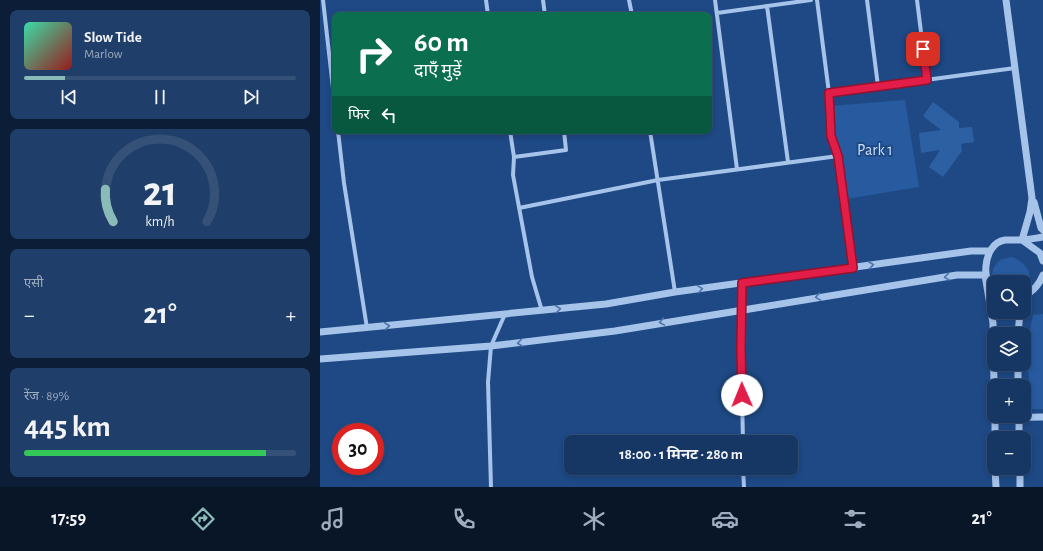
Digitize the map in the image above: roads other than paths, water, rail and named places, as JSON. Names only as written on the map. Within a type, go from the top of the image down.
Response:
[{"type":"street","points":[[322,0],[332,67]]},
{"type":"street","points":[[486,0],[488,12]]},
{"type":"street","points":[[543,0],[545,12]]},
{"type":"street","points":[[629,0],[631,12]]},
{"type":"street","points":[[715,0],[737,169]]},
{"type":"street","points":[[717,13],[811,0]]},
{"type":"street","points":[[817,0],[829,93],[831,136],[838,156],[853,268]]},
{"type":"street","points":[[867,0],[878,86]]},
{"type":"street","points":[[917,0],[927,80]]},
{"type":"street","points":[[1006,0],[1032,198],[1041,228],[1043,230]]},
{"type":"street","points":[[767,6],[788,162]]},
{"type":"street","points":[[829,93],[1016,68]]},
{"type":"street","points":[[338,134],[344,183],[367,328]]},
{"type":"street","points":[[510,134],[514,158],[513,175],[532,277],[542,311]]},
{"type":"street","points":[[514,158],[566,150],[564,134]]},
{"type":"street","points":[[650,134],[675,292]]},
{"type":"street","points":[[519,208],[658,180],[838,156]]},
{"type":"street","points":[[1022,240],[1030,212],[1032,198]]},
{"type":"street","points":[[994,379],[993,323],[986,275],[987,256],[996,245],[1004,240],[1022,240],[1043,237]]},
{"type":"street","points":[[1022,240],[1040,253],[1043,261]]},
{"type":"street","points":[[320,332],[606,304],[675,292],[971,251],[990,251]]},
{"type":"street","points":[[320,359],[491,346],[615,331],[957,275],[986,275]]},
{"type":"street","points":[[1031,292],[1041,284],[1043,275]]},
{"type":"street","points":[[742,283],[743,309],[741,349],[743,435]]},
{"type":"street","points":[[491,487],[488,382],[491,346],[505,314]]},
{"type":"street","points":[[1031,416],[1043,417]]},
{"type":"street","points":[[743,475],[744,487]]},
{"type":"street","points":[[995,475],[996,487]]},
{"type":"street","points":[[1020,475],[1020,487]]},
{"type":"park label","name":"Park 1","points":[[875,149]]}]
